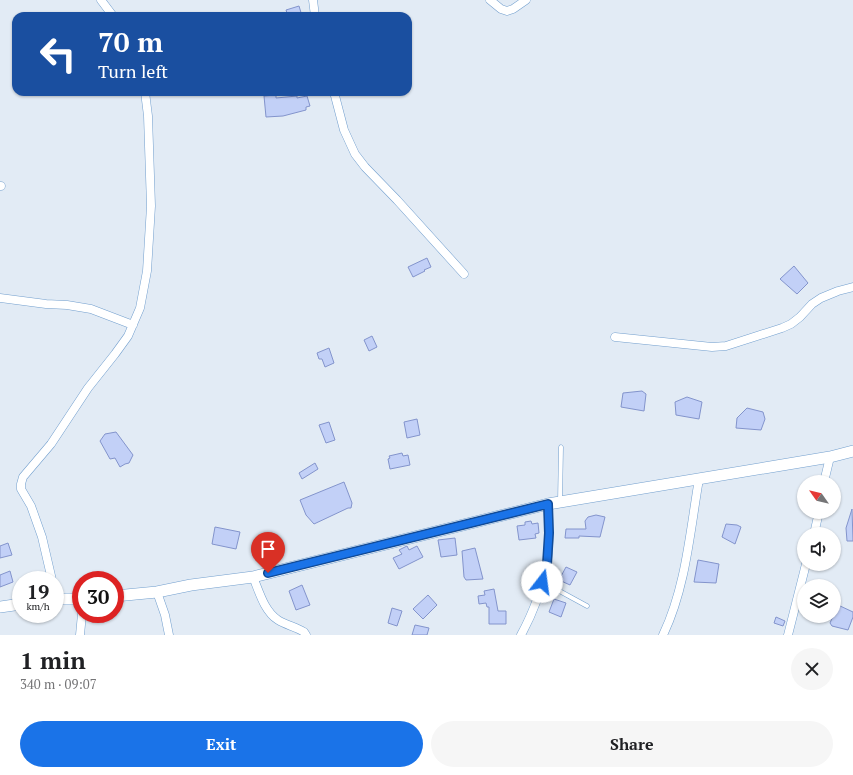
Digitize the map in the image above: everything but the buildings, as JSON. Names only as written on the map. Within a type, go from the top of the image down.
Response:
[{"type":"street","points":[[101,0],[110,12]]},
{"type":"street","points":[[313,0],[314,12]]},
{"type":"street","points":[[490,0],[501,9],[507,11],[513,9],[526,0]]},
{"type":"street","points":[[50,571],[42,536],[31,506],[21,489],[21,484],[23,476],[50,444],[88,388],[128,336],[140,308],[147,272],[150,206],[148,116],[146,96]]},
{"type":"street","points":[[335,96],[344,130],[355,154],[365,167],[464,274]]},
{"type":"street","points":[[615,337],[712,347],[726,346],[791,324],[812,304],[821,298],[853,287]]},
{"type":"street","points":[[0,298],[66,305],[91,310],[133,325]]},
{"type":"street","points":[[124,595],[157,592],[253,577],[548,504],[830,457],[853,451]]},
{"type":"street","points":[[826,475],[830,457]]},
{"type":"street","points":[[663,635],[670,621],[684,572],[698,479]]},
{"type":"street","points":[[521,635],[530,618],[547,564],[549,533],[548,504]]},
{"type":"street","points":[[788,635],[804,571]]},
{"type":"street","points":[[253,577],[266,607],[272,616],[279,621],[298,628],[306,635]]},
{"type":"street","points":[[157,592],[165,615],[169,635]]},
{"type":"street","points":[[0,607],[12,605]]},
{"type":"street","points":[[80,635],[81,623]]},
{"type":"lane","points":[[560,502],[561,447]]},
{"type":"lane","points":[[542,582],[587,606]]},
{"type":"route","points":[[268,573],[548,504],[549,533],[547,564],[542,582]]}]
